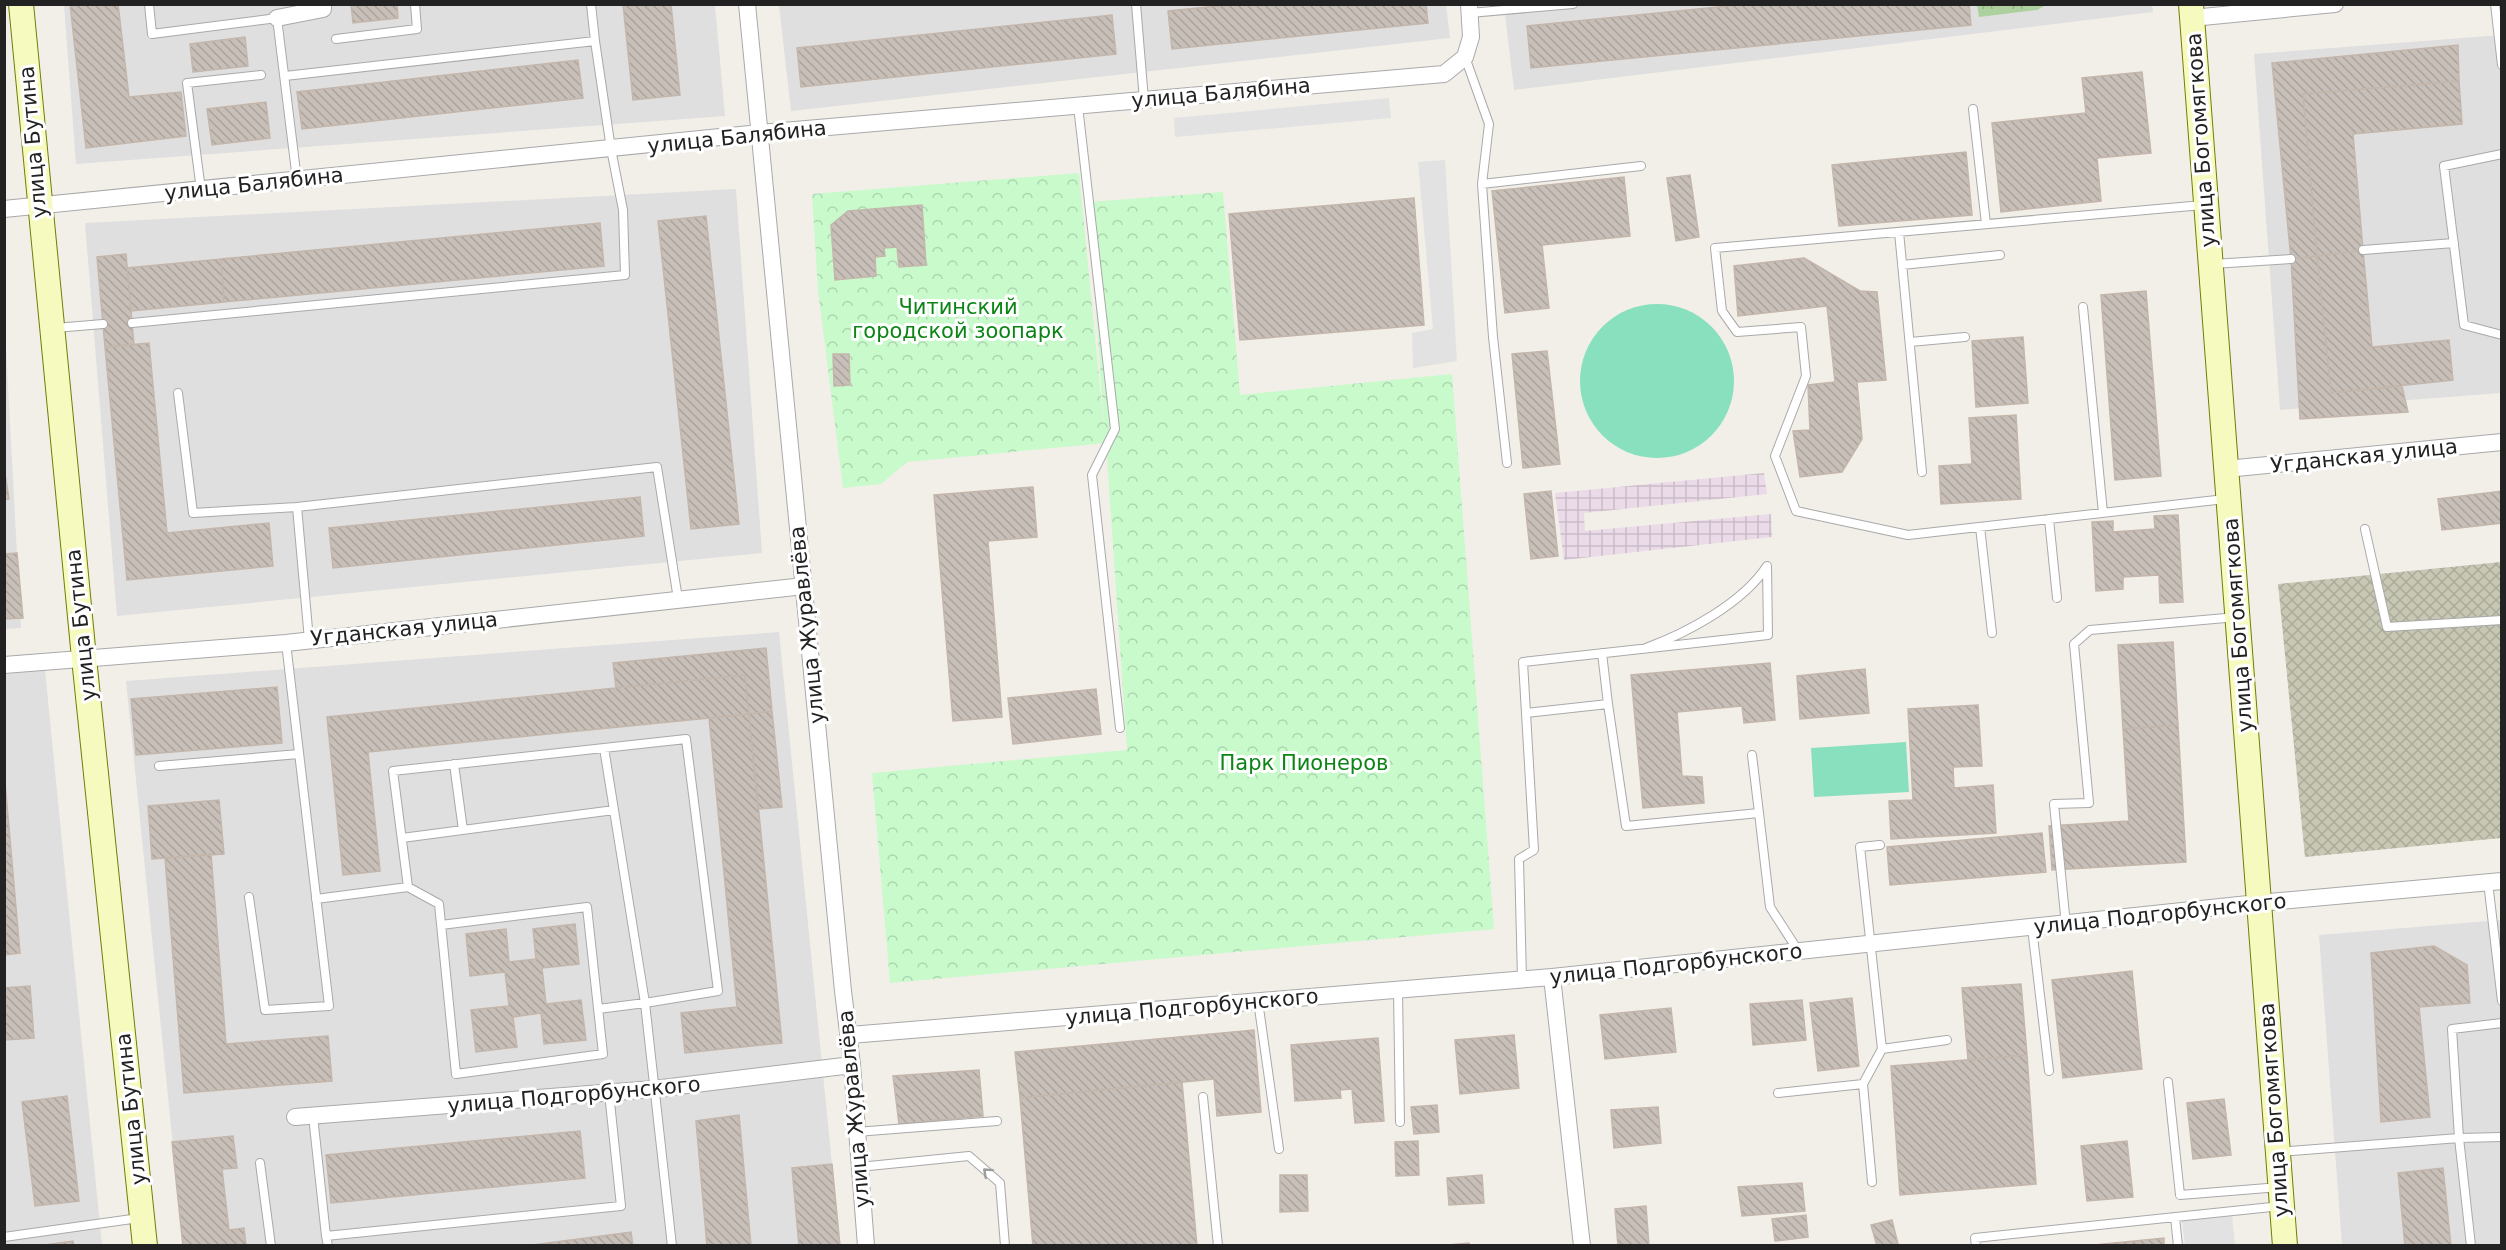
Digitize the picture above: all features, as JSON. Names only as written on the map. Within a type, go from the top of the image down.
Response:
[{"type":"main road","name":"улица Бутина","points":[[21,4],[84,658],[146,1245]]},
{"type":"main road","name":"улица Богомягкова","points":[[2192,11],[2285,1245]]},
{"type":"street","points":[[278,18],[323,9],[323,4]]},
{"type":"street","name":"улица Журавлёва","points":[[747,4],[852,1065],[866,1245]]},
{"type":"street","points":[[2192,11],[2335,4]]},
{"type":"street","points":[[1465,57],[1471,37],[1469,9]]},
{"type":"street","name":"улица Балябина","points":[[4,209],[760,133],[1444,74],[1465,57]]},
{"type":"street","name":"Угданская улица","points":[[2226,469],[2502,442]]},
{"type":"street","name":"Угданская улица","points":[[4,665],[286,643],[804,586]]},
{"type":"street","name":"улица Подгорбунского","points":[[849,1035],[1552,977],[2066,925],[2258,903],[2495,881]]},
{"type":"street","points":[[1552,977],[1582,1245]]},
{"type":"street","name":"улица Подгорбунского","points":[[294,1117],[654,1089],[852,1065]]},
{"type":"lane","points":[[149,4],[152,34],[278,18],[297,180]]},
{"type":"lane","points":[[336,39],[417,29],[415,4]]},
{"type":"lane","points":[[132,323],[625,275],[623,210],[611,149],[591,4]]},
{"type":"lane","points":[[1136,4],[1144,100]]},
{"type":"lane","points":[[1469,9],[1573,4]]},
{"type":"lane","points":[[2494,4],[2502,65]]},
{"type":"lane","points":[[285,76],[595,41]]},
{"type":"lane","points":[[1465,57],[1489,124],[1482,184],[1493,338],[1507,463]]},
{"type":"lane","points":[[201,190],[187,83],[261,75]]},
{"type":"lane","points":[[1078,106],[1115,429],[1092,475],[1120,728]]},
{"type":"lane","points":[[1973,109],[1986,224]]},
{"type":"lane","points":[[2502,154],[2444,166],[2464,325],[2502,335]]},
{"type":"lane","points":[[1482,184],[1641,166]]},
{"type":"lane","points":[[2206,204],[1715,248],[1722,311],[1737,332],[1801,327],[1806,376],[1775,456],[1796,511],[1908,535],[2228,499]]},
{"type":"lane","points":[[1899,232],[1922,472]]},
{"type":"lane","points":[[2363,250],[2454,243]]},
{"type":"lane","points":[[1902,265],[2000,255]]},
{"type":"lane","points":[[2210,264],[2291,259]]},
{"type":"lane","points":[[2083,307],[2103,513]]},
{"type":"lane","points":[[51,328],[103,324]]},
{"type":"lane","points":[[1910,342],[1965,337]]},
{"type":"lane","points":[[178,393],[193,513],[297,507],[657,467],[678,599]]},
{"type":"lane","points":[[297,507],[309,640]]},
{"type":"lane","points":[[2049,519],[2057,598]]},
{"type":"lane","points":[[1980,527],[1992,633]]},
{"type":"lane","points":[[2365,529],[2387,627],[2502,620]]},
{"type":"lane","points":[[1522,979],[1519,859],[1534,850],[1523,662],[1767,635],[1767,566],[1760,578],[1741,595],[1692,630],[1646,648]]},
{"type":"lane","points":[[2066,925],[2054,804],[2089,803],[2074,644],[2090,630],[2237,617]]},
{"type":"lane","points":[[249,897],[265,1010],[329,1006],[286,643]]},
{"type":"lane","points":[[1602,653],[1626,826],[1759,813]]},
{"type":"lane","points":[[1526,712],[1608,704]]},
{"type":"lane","points":[[408,887],[393,771],[686,739],[718,991],[598,1009]]},
{"type":"lane","points":[[604,748],[645,1003],[672,1245]]},
{"type":"lane","points":[[159,766],[299,754]]},
{"type":"lane","points":[[1752,755],[1770,907],[1799,952]]},
{"type":"lane","points":[[454,764],[463,830]]},
{"type":"lane","points":[[402,838],[614,810]]},
{"type":"lane","points":[[1872,1182],[1863,1084],[1882,1049],[1860,847],[1880,845]]},
{"type":"lane","points":[[2495,881],[2502,1000]]},
{"type":"lane","points":[[316,899],[408,887],[439,904],[441,925],[456,1074],[603,1054],[587,908],[441,925]]},
{"type":"lane","points":[[2032,928],[2049,1071]]},
{"type":"lane","points":[[1398,990],[1400,1122]]},
{"type":"lane","points":[[1258,1001],[1279,1149]]},
{"type":"lane","points":[[2471,1245],[2459,1138],[2452,1029],[2502,1023]]},
{"type":"lane","points":[[1882,1049],[1947,1040]]},
{"type":"lane","points":[[2168,1082],[2180,1195],[2281,1196]]},
{"type":"lane","points":[[1778,1093],[1863,1084]]},
{"type":"lane","points":[[313,1116],[327,1241],[621,1206],[609,1093]]},
{"type":"lane","points":[[1203,1097],[1218,1245]]},
{"type":"lane","points":[[856,1132],[997,1121]]},
{"type":"lane","points":[[2278,1152],[2459,1138],[2502,1137]]},
{"type":"lane","points":[[859,1167],[969,1156],[1000,1183],[1005,1245]]},
{"type":"lane","points":[[260,1163],[271,1245]]},
{"type":"lane","points":[[1976,1245],[1975,1238],[2175,1217],[2281,1196]]},
{"type":"lane","points":[[2175,1217],[2178,1245]]},
{"type":"lane","points":[[4,1237],[142,1218]]},
{"type":"shaded area","points":[[2152,4],[2153,12],[1514,90],[1504,5]]},
{"type":"shaded area","points":[[64,5],[715,5],[725,116],[76,164]]},
{"type":"shaded area","points":[[779,5],[1446,5],[1450,38],[791,111]]},
{"type":"shaded area","points":[[2501,35],[2501,393],[2280,410],[2254,54]]},
{"type":"shaded area","points":[[1389,98],[1391,118],[1175,137],[1174,118]]},
{"type":"shaded area","points":[[1445,160],[1457,361],[1413,368],[1412,333],[1433,329],[1418,162]]},
{"type":"shaded area","points":[[736,189],[762,553],[117,616],[85,223]]},
{"type":"shaded area","points":[[4,312],[21,628],[5,629],[4,629]]},
{"type":"shaded area","points":[[1764,473],[1767,494],[1584,513],[1585,531],[1771,514],[1772,537],[1564,560],[1555,493]]},
{"type":"shaded area","points":[[2501,562],[2501,838],[2305,857],[2278,584]]},
{"type":"shaded area","points":[[779,632],[840,1245],[183,1245],[126,681]]},
{"type":"shaded area","points":[[45,670],[102,1245],[5,1246],[5,674]]},
{"type":"shaded area","points":[[2501,920],[2501,1245],[2342,1245],[2319,935]]},
{"type":"shaded area","points":[[2232,1216],[2235,1245],[2185,1245],[2182,1221]]},
{"type":"green space","points":[[1977,4],[2046,5],[2037,10],[1979,17]]},
{"type":"green space","name":"Парк Пионеров","points":[[1079,173],[1104,429],[1089,202],[1223,192],[1240,395],[1452,374],[1494,929],[890,983],[872,773],[1127,750],[1106,443],[907,462],[881,484],[843,488],[818,290],[812,194]]},
{"type":"green space","points":[[1657,304],[1672,305],[1687,310],[1712,326],[1728,351],[1733,366],[1733,396],[1728,411],[1712,436],[1687,452],[1672,457],[1657,458],[1642,457],[1627,452],[1602,436],[1586,411],[1581,396],[1580,381],[1581,366],[1586,351],[1602,326],[1627,310],[1642,305]]},
{"type":"green space","points":[[1906,742],[1909,792],[1814,797],[1811,748]]},
{"type":"building","points":[[70,4],[118,4],[129,97],[181,92],[186,136],[86,148]]},
{"type":"building","points":[[351,4],[397,4],[398,18],[353,23]]},
{"type":"building","points":[[623,4],[671,4],[680,95],[633,100]]},
{"type":"building","points":[[1237,4],[1426,4],[1428,23],[1172,49],[1168,11]]},
{"type":"building","points":[[1748,4],[1969,4],[1971,25],[1531,68],[1527,26]]},
{"type":"building","points":[[1112,15],[1116,54],[801,87],[797,48]]},
{"type":"building","points":[[245,37],[248,66],[193,72],[190,44]]},
{"type":"building","points":[[2458,45],[2459,81],[2303,94],[2317,256],[2291,259],[2272,63]]},
{"type":"building","points":[[578,60],[583,98],[302,129],[297,92]]},
{"type":"building","points":[[2142,72],[2151,153],[2097,158],[2101,201],[2001,212],[1992,123],[2086,113],[2082,78]]},
{"type":"building","points":[[2459,81],[2462,124],[2353,134],[2363,250],[2317,256],[2303,94]]},
{"type":"building","points":[[266,102],[270,138],[212,145],[207,109]]},
{"type":"building","points":[[1966,152],[1972,215],[1839,226],[1832,165]]},
{"type":"building","points":[[1690,175],[1699,237],[1676,241],[1667,178]]},
{"type":"building","points":[[1624,177],[1630,236],[1542,245],[1549,308],[1505,313],[1492,191]]},
{"type":"building","points":[[1414,198],[1424,325],[1240,340],[1229,214]]},
{"type":"building","points":[[922,205],[926,265],[899,267],[897,247],[884,248],[885,256],[875,257],[876,276],[835,280],[831,225],[848,211]]},
{"type":"building","points":[[706,216],[739,524],[691,529],[658,221]]},
{"type":"building","points":[[600,223],[604,266],[224,302],[221,259]]},
{"type":"building","points":[[2363,250],[2372,347],[2449,340],[2453,380],[2331,393],[2317,256]]},
{"type":"building","points":[[126,254],[134,345],[105,347],[97,257]]},
{"type":"building","points":[[2317,256],[2331,393],[2402,386],[2408,412],[2300,419],[2291,259]]},
{"type":"building","points":[[1804,258],[1860,291],[1877,292],[1886,380],[1857,382],[1862,439],[1842,472],[1800,477],[1793,431],[1810,430],[1808,385],[1835,382],[1827,306],[1738,316],[1734,266]]},
{"type":"building","points":[[221,259],[224,302],[131,311],[127,268]]},
{"type":"building","points":[[2146,291],[2161,476],[2115,480],[2101,295]]},
{"type":"building","points":[[2023,337],[2028,403],[1976,407],[1972,341]]},
{"type":"building","points":[[149,343],[167,533],[269,523],[273,566],[127,580],[105,347]]},
{"type":"building","points":[[1547,351],[1560,464],[1523,468],[1512,354]]},
{"type":"building","points":[[833,354],[849,354],[850,385],[834,386]]},
{"type":"building","points":[[2016,415],[2021,499],[1941,504],[1939,466],[1972,464],[1969,418]]},
{"type":"building","points":[[4,467],[9,499],[4,500]]},
{"type":"building","points":[[1033,487],[1037,537],[988,541],[1002,717],[953,721],[934,495]]},
{"type":"building","points":[[1551,491],[1558,556],[1531,559],[1524,494]]},
{"type":"building","points":[[2502,491],[2502,523],[2442,530],[2438,499]]},
{"type":"building","points":[[640,497],[644,536],[333,568],[329,528]]},
{"type":"building","points":[[2178,515],[2183,602],[2160,603],[2159,575],[2123,577],[2123,589],[2096,591],[2092,522],[2113,521],[2113,532],[2155,529],[2154,516]]},
{"type":"building","points":[[17,553],[23,618],[4,619],[4,554]]},
{"type":"building","points":[[2173,642],[2178,725],[2123,729],[2118,645]]},
{"type":"building","points":[[766,648],[772,711],[749,714],[745,675],[616,688],[613,663]]},
{"type":"building","points":[[1770,663],[1775,720],[1744,723],[1742,706],[1677,712],[1682,776],[1702,777],[1704,803],[1643,808],[1631,675]]},
{"type":"building","points":[[1865,669],[1869,713],[1800,719],[1797,676]]},
{"type":"building","points":[[745,675],[749,714],[368,752],[380,871],[343,875],[327,717]]},
{"type":"building","points":[[277,687],[282,743],[136,755],[131,699]]},
{"type":"building","points":[[1096,689],[1101,734],[1013,744],[1008,698]]},
{"type":"building","points":[[1978,705],[1982,766],[1953,767],[1954,788],[1993,785],[1996,833],[1891,839],[1889,801],[1913,800],[1908,709]]},
{"type":"building","points":[[772,711],[782,807],[758,809],[749,714]]},
{"type":"building","points":[[749,714],[782,1043],[685,1053],[681,1013],[737,1007],[709,718]]},
{"type":"building","points":[[2178,725],[2186,862],[2052,870],[2049,826],[2129,821],[2123,729]]},
{"type":"building","points":[[4,771],[20,953],[4,955]]},
{"type":"building","points":[[219,800],[224,854],[152,859],[148,806]]},
{"type":"building","points":[[2042,833],[2046,872],[1890,885],[1887,847]]},
{"type":"building","points":[[211,854],[226,1044],[328,1036],[332,1081],[184,1093],[165,858]]},
{"type":"building","points":[[575,924],[579,964],[542,968],[546,1004],[581,1000],[586,1040],[544,1044],[541,1013],[513,1017],[517,1047],[476,1052],[471,1010],[509,1006],[505,972],[470,976],[466,934],[506,929],[509,962],[536,959],[533,929]]},
{"type":"building","points":[[2434,946],[2467,965],[2470,1003],[2419,1007],[2430,1117],[2381,1122],[2371,953]]},
{"type":"building","points":[[2132,971],[2142,1069],[2063,1078],[2052,980]]},
{"type":"building","points":[[2021,984],[2027,1055],[1968,1060],[1962,988]]},
{"type":"building","points":[[30,986],[34,1038],[4,1040],[4,988]]},
{"type":"building","points":[[1852,998],[1859,1066],[1818,1071],[1810,1003]]},
{"type":"building","points":[[1802,1000],[1806,1040],[1753,1045],[1750,1004]]},
{"type":"building","points":[[1671,1008],[1676,1052],[1605,1059],[1600,1015]]},
{"type":"building","points":[[1254,1030],[1261,1112],[1217,1116],[1214,1079],[1020,1098],[1015,1052]]},
{"type":"building","points":[[1514,1035],[1519,1088],[1460,1094],[1455,1040]]},
{"type":"building","points":[[1378,1038],[1384,1121],[1355,1123],[1352,1089],[1340,1090],[1341,1098],[1295,1101],[1291,1045]]},
{"type":"building","points":[[2027,1055],[2036,1184],[1900,1195],[1891,1066]]},
{"type":"building","points":[[979,1070],[983,1116],[899,1124],[893,1076]]},
{"type":"building","points":[[1182,1082],[1197,1246],[1033,1246],[1020,1098]]},
{"type":"building","points":[[67,1096],[79,1201],[35,1206],[22,1102]]},
{"type":"building","points":[[2224,1099],[2231,1155],[2193,1159],[2187,1103]]},
{"type":"building","points":[[1437,1105],[1439,1132],[1414,1134],[1411,1107]]},
{"type":"building","points":[[1658,1107],[1661,1143],[1614,1148],[1611,1110]]},
{"type":"building","points":[[739,1115],[751,1246],[707,1246],[696,1121]]},
{"type":"building","points":[[580,1131],[585,1178],[331,1203],[326,1155]]},
{"type":"building","points":[[233,1136],[237,1168],[222,1169],[229,1230],[244,1228],[246,1246],[183,1246],[172,1142]]},
{"type":"building","points":[[1418,1141],[1419,1175],[1396,1176],[1395,1142]]},
{"type":"building","points":[[2127,1141],[2133,1197],[2087,1201],[2081,1146]]},
{"type":"building","points":[[832,1164],[840,1246],[799,1246],[792,1168]]},
{"type":"building","points":[[2443,1168],[2451,1246],[2405,1246],[2398,1173]]},
{"type":"building","points":[[1280,1175],[1307,1175],[1308,1211],[1280,1212]]},
{"type":"building","points":[[1482,1175],[1484,1203],[1449,1205],[1447,1178]]},
{"type":"building","points":[[1802,1183],[1805,1211],[1742,1216],[1738,1187]]},
{"type":"building","points":[[1646,1206],[1649,1246],[1618,1246],[1615,1209]]},
{"type":"building","points":[[1806,1215],[1808,1237],[1775,1241],[1772,1219]]},
{"type":"building","points":[[1892,1220],[1898,1244],[1877,1246],[1871,1225]]},
{"type":"building","points":[[631,1232],[633,1246],[525,1246]]},
{"type":"building","points":[[2164,1238],[2164,1246],[2084,1246]]},
{"type":"building","points":[[73,1241],[74,1246],[37,1246]]},
{"type":"building","points":[[1469,1243],[1470,1246],[1438,1246]]},
{"type":"park label","name":"Читинский городской зоопарк","points":[[958,319]]}]
